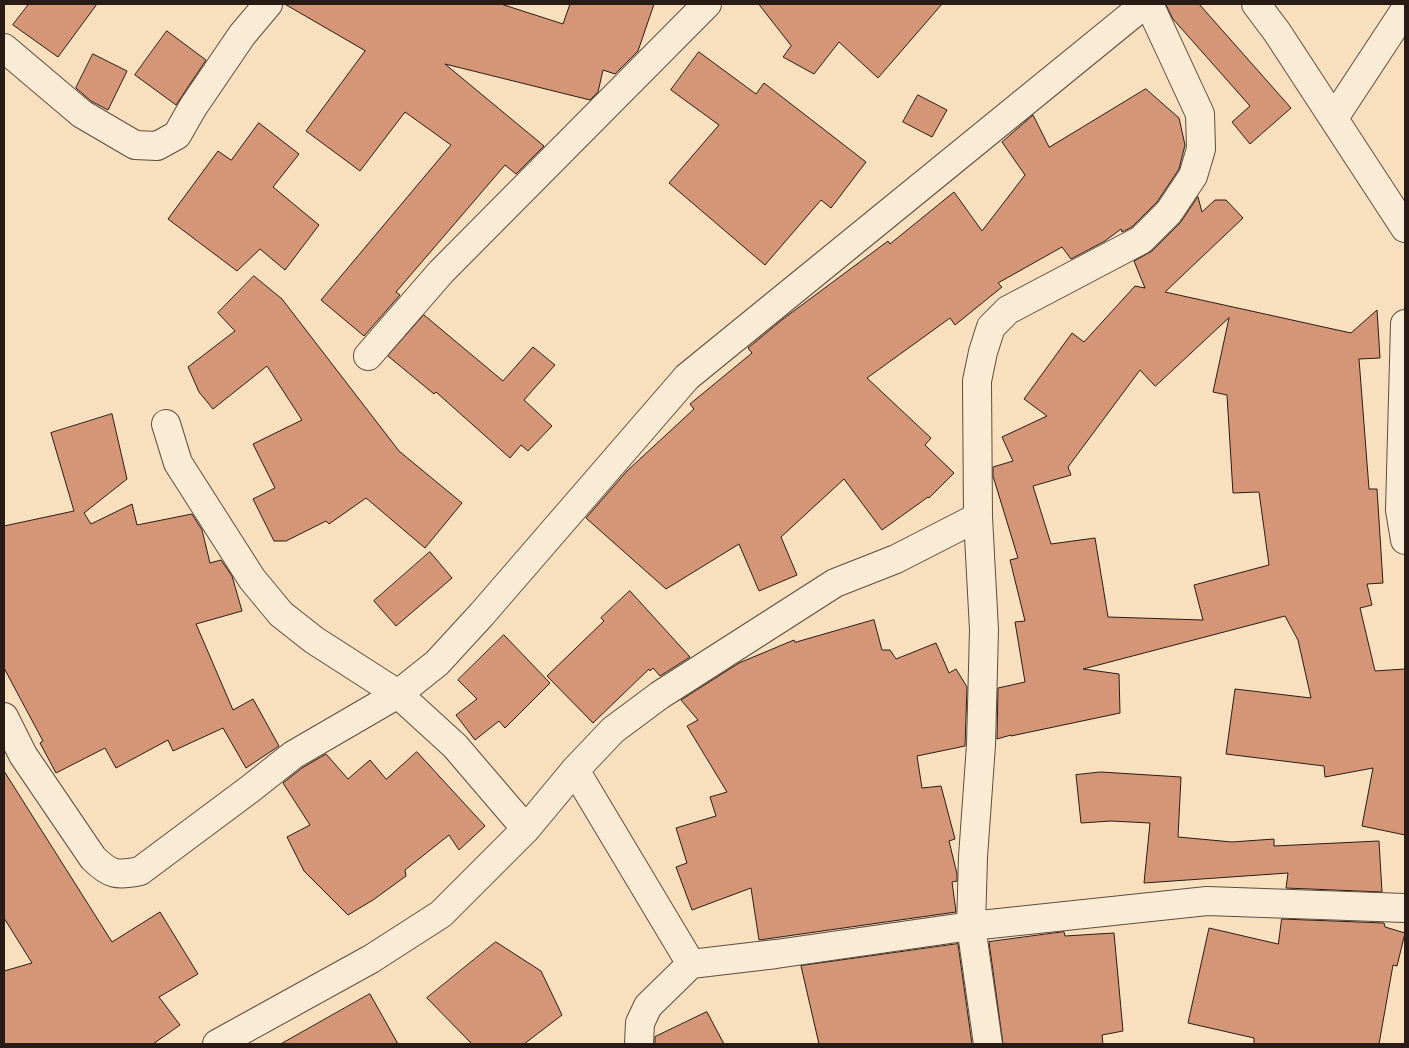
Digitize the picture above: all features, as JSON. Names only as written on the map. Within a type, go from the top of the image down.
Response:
[{"type":"street","points":[[4,48],[82,114],[135,145],[157,146],[177,135],[193,107],[242,35],[268,4]]},
{"type":"street","points":[[368,356],[441,272],[706,4]]},
{"type":"street","points":[[4,716],[23,755],[93,858],[106,871],[123,875],[140,872],[293,755],[398,694],[437,663],[482,614],[687,377],[1147,4],[1200,114],[1201,149],[1193,176],[1169,212],[1141,240],[1008,310],[992,327],[983,352],[977,381],[978,517],[984,630],[982,745],[973,857],[971,926],[988,1044]]},
{"type":"street","points":[[1256,4],[1277,32],[1405,228]]},
{"type":"street","points":[[1334,118],[1405,10]]},
{"type":"street","points":[[1405,324],[1400,510],[1405,540]]},
{"type":"street","points":[[166,424],[178,463],[252,579],[281,614],[314,640],[398,694],[455,746],[526,829]]},
{"type":"street","points":[[217,1044],[371,959],[441,914],[526,829],[575,770],[613,730],[660,695],[834,584],[896,559],[978,517]]},
{"type":"street","points":[[575,770],[691,964]]},
{"type":"street","points":[[639,1044],[640,1023],[648,1006],[691,964],[776,954],[971,926],[1207,901],[1405,908]]},
{"type":"building","points":[[29,4],[97,4],[58,57],[13,25]]},
{"type":"building","points":[[285,4],[501,4],[563,24],[570,4],[654,4],[638,51],[615,74],[603,70],[598,92],[590,100],[445,64],[544,146],[516,174],[505,165],[396,292],[400,295],[364,336],[321,300],[451,145],[405,112],[360,171],[306,131],[365,51]]},
{"type":"building","points":[[759,4],[942,4],[878,78],[839,42],[814,74],[783,57],[791,46]]},
{"type":"building","points":[[1166,4],[1199,4],[1291,108],[1250,144],[1232,122],[1250,106],[1173,19]]},
{"type":"building","points":[[167,31],[206,60],[176,105],[135,75]]},
{"type":"building","points":[[699,52],[756,94],[764,83],[866,162],[831,208],[821,200],[765,265],[669,183],[719,125],[671,90]]},
{"type":"building","points":[[93,54],[127,71],[108,110],[91,101],[76,88]]},
{"type":"building","points":[[1146,89],[1179,118],[1185,145],[1179,169],[1157,202],[1132,227],[1122,232],[1121,229],[1105,241],[1071,259],[1062,247],[998,283],[1002,287],[955,325],[950,318],[867,378],[931,438],[925,445],[954,473],[929,498],[882,530],[844,479],[781,537],[797,575],[759,591],[739,544],[666,589],[586,518],[627,471],[694,409],[690,404],[752,353],[748,348],[783,319],[888,241],[890,244],[954,192],[982,231],[1025,175],[1002,142],[1033,115],[1049,147]]},
{"type":"building","points":[[918,95],[947,110],[932,137],[903,122]]},
{"type":"building","points":[[259,123],[299,154],[273,187],[319,225],[285,270],[260,249],[237,271],[168,219],[218,151],[231,160]]},
{"type":"building","points":[[1198,197],[1202,212],[1215,200],[1226,200],[1243,218],[1165,292],[1351,333],[1377,310],[1380,358],[1359,359],[1369,489],[1377,489],[1383,583],[1367,584],[1372,605],[1360,608],[1375,671],[1405,669],[1405,835],[1362,826],[1373,768],[1325,777],[1324,766],[1226,754],[1235,689],[1311,698],[1298,640],[1285,616],[1083,669],[1119,674],[1120,713],[997,739],[998,688],[1025,682],[1015,622],[1025,621],[1010,560],[1018,558],[993,476],[993,467],[1013,461],[1002,437],[1047,416],[1024,399],[1072,333],[1084,342],[1135,286],[1145,288],[1134,261],[1152,251],[1180,223]],"holes":[[[1229,318],[1213,392],[1227,395],[1233,493],[1259,492],[1269,565],[1194,585],[1203,620],[1108,617],[1095,538],[1051,544],[1033,486],[1071,475],[1068,467],[1140,370],[1155,386]]]},
{"type":"building","points":[[254,276],[282,299],[399,451],[462,503],[425,548],[366,498],[329,524],[326,521],[286,541],[274,541],[253,499],[275,488],[253,444],[302,420],[267,366],[213,409],[199,392],[188,367],[235,331],[218,313]]},
{"type":"building","points":[[424,315],[503,381],[533,347],[555,365],[524,400],[552,426],[528,451],[521,445],[510,458],[436,392],[434,394],[388,356]]},
{"type":"building","points":[[112,414],[127,479],[84,513],[91,524],[132,504],[137,525],[192,514],[202,530],[210,563],[221,560],[232,576],[242,611],[196,624],[233,710],[253,699],[279,746],[246,768],[223,728],[173,751],[168,740],[116,768],[105,748],[56,773],[40,743],[43,741],[4,668],[4,526],[74,511],[51,433]]},
{"type":"building","points":[[430,552],[452,578],[396,626],[374,601]]},
{"type":"building","points":[[630,591],[690,657],[660,676],[653,668],[650,671],[649,669],[593,723],[547,676],[604,621],[601,618]]},
{"type":"building","points":[[874,620],[882,650],[890,650],[896,659],[936,643],[949,673],[956,669],[967,687],[965,746],[917,756],[922,788],[941,786],[955,839],[949,841],[957,874],[957,881],[952,882],[956,912],[759,940],[751,888],[692,910],[676,867],[687,863],[676,828],[716,816],[710,797],[727,792],[687,726],[698,720],[681,700],[739,663],[794,640],[795,642]]},
{"type":"building","points":[[504,635],[550,683],[505,728],[499,721],[475,740],[456,715],[477,699],[458,680]]},
{"type":"building","points":[[417,752],[485,826],[459,850],[449,835],[405,870],[406,876],[373,900],[348,915],[304,871],[287,837],[310,825],[283,783],[302,768],[326,754],[348,779],[370,760],[386,779]]},
{"type":"building","points":[[4,771],[112,942],[160,912],[198,974],[159,997],[180,1025],[153,1044],[4,1044],[4,971],[32,963],[4,918]]},
{"type":"building","points":[[1101,772],[1181,777],[1178,837],[1232,842],[1274,839],[1274,846],[1379,841],[1382,892],[1286,888],[1288,873],[1144,883],[1150,823],[1111,821],[1081,823],[1076,775]]},
{"type":"building","points":[[1282,919],[1384,923],[1385,927],[1405,933],[1397,966],[1393,965],[1379,1044],[1254,1044],[1254,1038],[1188,1023],[1209,928],[1278,944]]},
{"type":"building","points":[[1064,932],[1065,936],[1114,933],[1123,1031],[1102,1035],[1103,1044],[1003,1044],[989,942]]},
{"type":"building","points":[[496,942],[541,971],[562,1015],[524,1044],[472,1044],[427,998]]},
{"type":"building","points":[[958,944],[972,1044],[819,1044],[801,966]]},
{"type":"building","points":[[370,994],[398,1044],[281,1044]]},
{"type":"building","points":[[707,1012],[724,1044],[655,1044],[655,1037]]}]
